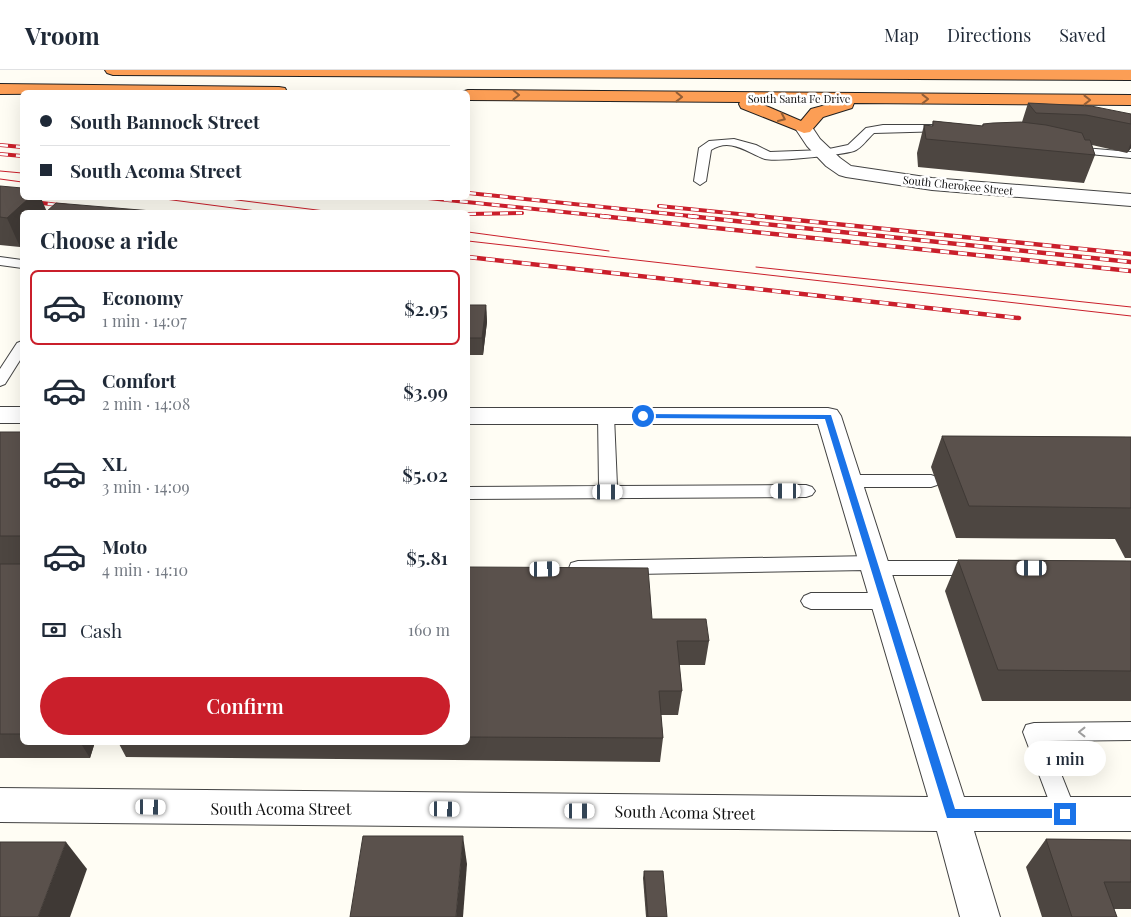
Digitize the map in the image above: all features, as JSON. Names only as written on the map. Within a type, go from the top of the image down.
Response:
[{"type":"highway","name":"South Santa Fe Drive","points":[[113,70],[1131,75]]},
{"type":"highway","points":[[0,89],[93,90]]},
{"type":"highway","name":"South Santa Fe Drive","points":[[470,95],[1131,100]]},
{"type":"highway","points":[[727,98],[759,108],[804,128],[817,113],[848,104],[876,99]]},
{"type":"street","name":"South Cherokee Street","points":[[804,128],[824,153],[846,171],[941,184],[1131,200]]},
{"type":"street","points":[[0,415],[20,415]]},
{"type":"street","points":[[470,416],[828,416],[951,814],[980,917]]},
{"type":"street","name":"South Acoma Street","points":[[0,805],[1131,814]]},
{"type":"lane","points":[[700,181],[704,148],[713,143],[734,142],[752,147],[768,156],[824,153],[852,148],[870,130],[882,128],[957,128]]},
{"type":"lane","points":[[1062,149],[1131,155]]},
{"type":"lane","points":[[0,261],[20,264]]},
{"type":"lane","points":[[0,381],[20,349]]},
{"type":"lane","points":[[606,416],[608,492]]},
{"type":"lane","points":[[848,480],[931,480]]},
{"type":"lane","points":[[470,494],[806,491]]},
{"type":"lane","points":[[556,569],[874,565],[993,568]]},
{"type":"lane","points":[[811,601],[885,601]]},
{"type":"lane","points":[[1065,814],[1034,732],[1131,732]]},
{"type":"building","points":[[1028,103],[1091,106],[1131,114],[1131,124],[1086,115],[1036,113]]},
{"type":"building","points":[[933,121],[983,126],[983,124],[1021,122],[1046,125],[1082,133],[1085,140],[1090,140],[1095,155],[926,139],[924,125],[933,126]]},
{"type":"building","points":[[0,186],[20,188],[20,200],[27,200],[7,218],[0,217]]},
{"type":"building","points":[[56,203],[140,210],[48,210]]},
{"type":"building","points":[[470,305],[486,305],[482,338],[470,338]]},
{"type":"building","points":[[0,432],[20,432],[20,536],[0,536]]},
{"type":"building","points":[[942,436],[1131,437],[1131,508],[969,506]]},
{"type":"building","points":[[958,560],[1131,561],[1131,671],[998,670]]},
{"type":"building","points":[[0,564],[20,564],[20,734],[0,734]]},
{"type":"building","points":[[470,567],[648,568],[652,619],[706,619],[709,641],[677,641],[682,691],[659,691],[663,738],[470,737]]},
{"type":"building","points":[[363,836],[463,836],[456,917],[350,917]]},
{"type":"building","points":[[1046,839],[1131,840],[1131,882],[1104,882],[1117,917],[1072,917]]},
{"type":"building","points":[[0,842],[66,842],[38,917],[0,917]]},
{"type":"building","points":[[644,871],[663,871],[667,917],[648,917]]},
{"type":"tram line","points":[[0,171],[20,173]]},
{"type":"tram line","points":[[0,179],[20,182]]},
{"type":"tram line","points":[[172,200],[249,210]]},
{"type":"tram line","points":[[237,200],[317,210]]},
{"type":"tram line","points":[[470,232],[609,251]]},
{"type":"tram line","points":[[470,241],[1131,316]]},
{"type":"tram line","points":[[756,267],[1131,307]]},
{"type":"railway","points":[[0,145],[20,147]]},
{"type":"railway","points":[[0,154],[20,156]]},
{"type":"railway","points":[[470,193],[700,217]]},
{"type":"railway","points":[[0,198],[67,206]]},
{"type":"railway","points":[[447,200],[612,217]]},
{"type":"railway","points":[[659,206],[768,217]]},
{"type":"railway","points":[[470,214],[522,213]]},
{"type":"railway","points":[[600,216],[1131,271]]},
{"type":"railway","points":[[688,216],[1131,262]]},
{"type":"railway","points":[[756,216],[1131,254]]},
{"type":"railway","points":[[470,257],[1019,318]]},
{"type":"route","points":[[643,416],[828,416],[951,814],[1065,814]]}]
